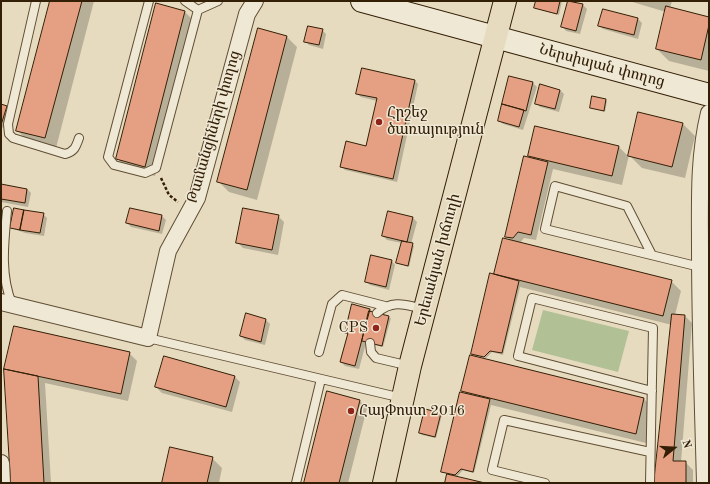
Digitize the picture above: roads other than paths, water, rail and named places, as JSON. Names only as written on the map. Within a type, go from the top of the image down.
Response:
[{"type":"highway","name":"Երեւանյան խճուղի","points":[[384,483],[410,366],[504,1]]},
{"type":"main road","name":"Ներսիսյան փողոց","points":[[372,2],[412,11],[495,38],[709,94]]},
{"type":"street","name":"Թամանցիների փողոց","points":[[148,338],[168,251],[197,198],[247,14],[255,1]]},
{"type":"street","points":[[705,483],[700,267],[700,171],[704,133],[709,113]]},
{"type":"street","points":[[7,303],[148,338]]},
{"type":"street","points":[[1,463],[2,483]]},
{"type":"lane","points":[[36,1],[8,124],[9,134],[13,138],[65,154],[71,152],[75,148],[78,138]]},
{"type":"lane","points":[[149,1],[108,157],[114,165],[145,173],[156,168],[198,10]]},
{"type":"lane","points":[[185,1],[198,10]]},
{"type":"lane","points":[[198,10],[218,1]]},
{"type":"lane","points":[[652,255],[627,206],[555,186],[545,229],[700,267]]},
{"type":"lane","points":[[7,210],[1,274],[7,303]]},
{"type":"lane","points":[[320,352],[332,304],[342,295],[385,306],[399,304],[425,309]]},
{"type":"lane","points":[[650,483],[650,452],[652,391],[653,328],[532,298],[518,356],[652,391]]},
{"type":"lane","points":[[377,313],[385,306]]},
{"type":"lane","points":[[148,338],[403,398]]},
{"type":"lane","points":[[370,343],[371,352],[376,358],[410,366]]},
{"type":"lane","points":[[296,483],[322,379]]},
{"type":"lane","points":[[545,483],[492,470],[504,420],[650,452]]},
{"type":"place","name":"Հրշեջ ծառայություն","points":[[379,122]]},
{"type":"place","name":"CPS","points":[[376,328]]},
{"type":"place","name":"ՀայՓոստ 2016","points":[[351,411]]}]
